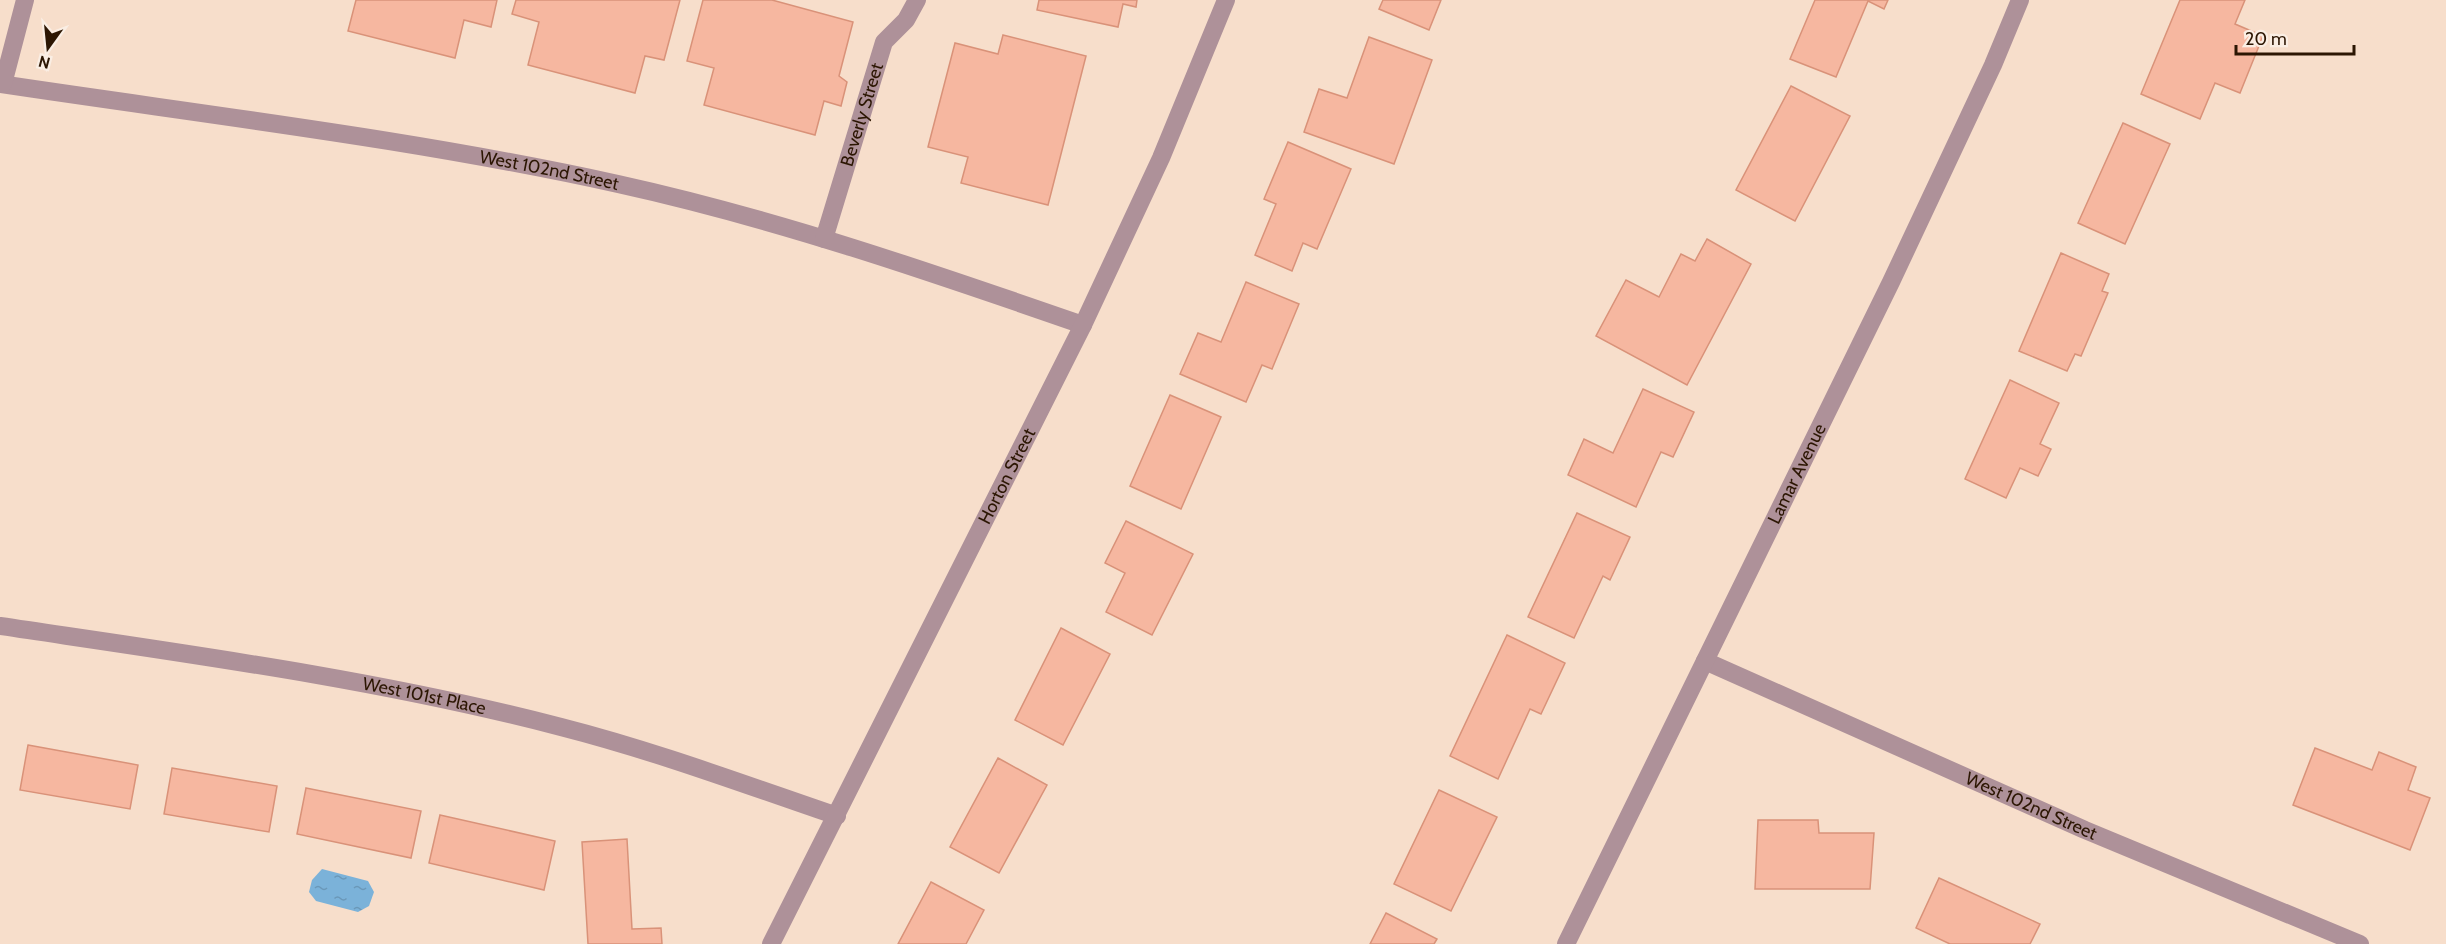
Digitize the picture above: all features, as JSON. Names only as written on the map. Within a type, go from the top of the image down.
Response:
[{"type":"street","points":[[1,84],[25,0]]},
{"type":"street","name":"Beverly Street","points":[[824,239],[884,42],[906,20],[917,0]]},
{"type":"street","name":"Horton Street","points":[[771,944],[1083,325],[1161,158],[1226,0]]},
{"type":"street","name":"Lamar Avenue","points":[[1566,944],[1892,282],[1993,65],[2020,0]]},
{"type":"street","name":"West 102nd Street","points":[[1,84],[492,158],[619,184],[733,212],[824,239],[935,273],[1083,325]]},
{"type":"street","name":"West 101st Place","points":[[0,626],[191,654],[403,690],[593,736],[656,754],[837,816]]},
{"type":"street","name":"West 102nd Street","points":[[1705,661],[2085,830],[2360,944]]},
{"type":"water","points":[[322,869],[368,881],[374,892],[369,906],[358,912],[316,901],[309,892],[312,880]]},
{"type":"building","points":[[356,0],[497,0],[491,27],[464,20],[455,58],[348,31]]},
{"type":"building","points":[[516,0],[680,0],[664,60],[645,56],[635,93],[528,65],[539,22],[512,14]]},
{"type":"building","points":[[703,0],[772,0],[853,22],[839,76],[847,82],[841,106],[824,101],[815,135],[704,105],[714,68],[687,61]]},
{"type":"building","points":[[1039,0],[1137,0],[1136,7],[1123,4],[1118,27],[1037,10]]},
{"type":"building","points":[[1383,0],[1441,0],[1429,30],[1379,9]]},
{"type":"building","points":[[1815,0],[1888,0],[1884,9],[1868,1],[1836,77],[1790,59]]},
{"type":"building","points":[[2180,0],[2245,0],[2235,24],[2263,36],[2240,93],[2215,83],[2200,119],[2141,94]]},
{"type":"building","points":[[1003,35],[1086,56],[1048,205],[961,183],[968,157],[928,147],[955,43],[998,54]]},
{"type":"building","points":[[1369,37],[1432,60],[1394,164],[1304,132],[1319,89],[1347,98]]},
{"type":"building","points":[[1791,86],[1850,116],[1795,221],[1736,190]]},
{"type":"building","points":[[2123,123],[2170,144],[2125,244],[2078,223]]},
{"type":"building","points":[[1288,142],[1351,169],[1317,249],[1303,243],[1292,271],[1255,255],[1276,204],[1264,199]]},
{"type":"building","points":[[1707,239],[1751,264],[1687,385],[1596,336],[1626,280],[1659,297],[1681,254],[1695,261]]},
{"type":"building","points":[[2061,253],[2109,274],[2102,291],[2108,293],[2081,356],[2075,354],[2067,371],[2019,351]]},
{"type":"building","points":[[1246,282],[1299,304],[1272,369],[1262,365],[1246,402],[1180,374],[1198,333],[1221,342]]},
{"type":"building","points":[[2010,380],[2059,403],[2040,444],[2051,449],[2038,476],[2020,468],[2006,498],[1965,479]]},
{"type":"building","points":[[1643,389],[1694,412],[1673,457],[1661,452],[1636,507],[1568,475],[1584,439],[1613,453]]},
{"type":"building","points":[[1170,395],[1221,417],[1181,509],[1130,486]]},
{"type":"building","points":[[1577,513],[1630,537],[1610,580],[1603,576],[1574,638],[1528,617]]},
{"type":"building","points":[[1126,521],[1193,554],[1152,635],[1106,612],[1125,573],[1105,563]]},
{"type":"building","points":[[1061,628],[1110,654],[1063,745],[1015,720]]},
{"type":"building","points":[[1507,635],[1565,663],[1541,714],[1530,709],[1498,779],[1450,756]]},
{"type":"building","points":[[28,745],[138,765],[130,809],[20,790]]},
{"type":"building","points":[[2315,748],[2372,770],[2379,752],[2416,767],[2408,790],[2430,798],[2410,850],[2293,805]]},
{"type":"building","points":[[998,758],[1047,785],[999,873],[950,847]]},
{"type":"building","points":[[172,768],[277,786],[269,832],[164,814]]},
{"type":"building","points":[[306,788],[421,811],[411,858],[297,834]]},
{"type":"building","points":[[1439,790],[1497,817],[1451,911],[1394,884]]},
{"type":"building","points":[[440,815],[555,841],[544,890],[429,863]]},
{"type":"building","points":[[1758,820],[1818,820],[1819,833],[1874,833],[1870,889],[1755,889]]},
{"type":"building","points":[[627,839],[632,929],[661,928],[662,944],[588,944],[582,842]]},
{"type":"building","points":[[1939,878],[2040,924],[2030,944],[1950,944],[1916,928]]},
{"type":"building","points":[[931,882],[984,910],[966,944],[898,944]]},
{"type":"building","points":[[1386,913],[1437,939],[1434,944],[1370,944]]}]
